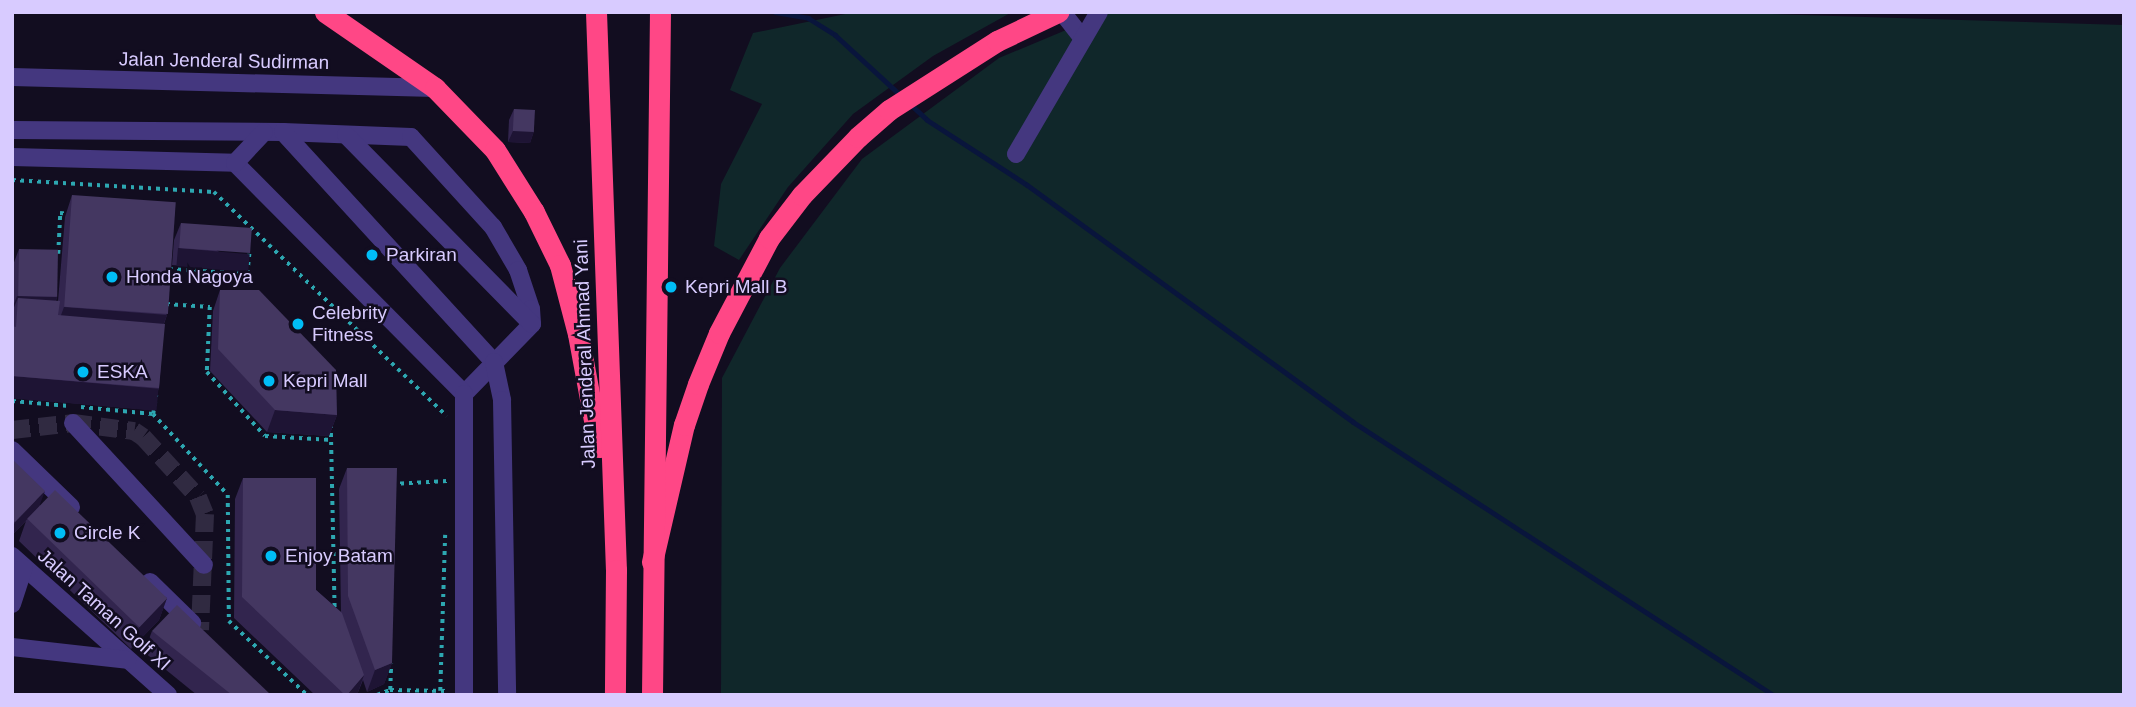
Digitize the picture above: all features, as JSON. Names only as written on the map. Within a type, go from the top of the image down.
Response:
[{"type":"highway","points":[[325,12],[435,88],[495,150],[534,212],[560,265],[595,416],[616,570]]},
{"type":"highway","name":"Jalan Jenderal Ahmad Yani","points":[[596,12],[616,570],[615,695]]},
{"type":"highway","points":[[652,695],[660,12]]},
{"type":"highway","points":[[653,562],[684,425],[719,333],[769,238],[802,195],[889,110],[996,41],[1060,12]]},
{"type":"street","points":[[1060,12],[1083,39]]},
{"type":"street","points":[[1016,154],[1099,12]]},
{"type":"street","name":"Jalan Jenderal Sudirman","points":[[12,77],[435,88]]},
{"type":"street","points":[[12,130],[283,132],[413,138],[493,227],[518,270],[531,309],[532,324],[464,394],[464,693]]},
{"type":"street","points":[[235,163],[264,132]]},
{"type":"street","points":[[283,132],[494,362],[502,400],[507,695]]},
{"type":"street","points":[[346,135],[532,324]]},
{"type":"street","points":[[12,158],[235,163],[464,394]]},
{"type":"street","points":[[73,423],[204,565]]},
{"type":"street","points":[[12,450],[81,516]]},
{"type":"street","points":[[12,604],[18,562]]},
{"type":"street","name":"Jalan Taman Golf XI","points":[[18,562],[167,695]]},
{"type":"street","points":[[141,573],[209,639]]},
{"type":"street","points":[[12,647],[127,660]]},
{"type":"path","points":[[12,180],[214,192],[449,417]]},
{"type":"path","points":[[57,263],[60,213],[72,214]]},
{"type":"path","points":[[169,269],[247,274],[250,242]]},
{"type":"path","points":[[168,281],[170,258]]},
{"type":"path","points":[[164,316],[167,292]]},
{"type":"path","points":[[165,304],[220,307]]},
{"type":"path","points":[[210,307],[207,372],[240,409],[265,436],[332,440]]},
{"type":"path","points":[[156,390],[153,414],[228,495],[229,621],[307,695]]},
{"type":"path","points":[[331,415],[335,617]]},
{"type":"path","points":[[382,484],[447,481],[447,469]]},
{"type":"path","points":[[394,484],[394,497]]},
{"type":"path","points":[[228,495],[240,495]]},
{"type":"path","points":[[440,691],[445,523]]},
{"type":"path","points":[[390,690],[391,662]]},
{"type":"path","points":[[377,695],[390,690],[464,693]]},
{"type":"green space","points":[[855,12],[1012,12],[933,56],[853,114],[788,187],[739,260],[714,246],[721,184],[762,104],[730,90],[753,33]]},
{"type":"green space","points":[[1109,12],[1705,12],[2124,25],[2124,695],[721,695],[722,378],[780,268],[862,159],[999,58]]},
{"type":"building","points":[[514,109],[535,110],[534,132],[513,131]]},
{"type":"building","name":"Honda Nagoya","points":[[72,195],[176,202],[168,314],[64,307]]},
{"type":"building","points":[[181,223],[252,228],[250,253],[179,248]]},
{"type":"building","points":[[19,249],[58,250],[57,297],[18,296]]},
{"type":"building","name":"Kepri Mall","points":[[220,290],[259,290],[336,370],[337,415],[275,410],[218,349]]},
{"type":"building","name":"ESKA","points":[[18,298],[60,301],[58,315],[165,324],[159,388],[12,376],[12,326],[16,327]]},
{"type":"building","points":[[12,459],[45,491],[15,522],[12,520]]},
{"type":"building","points":[[347,468],[397,468],[392,663],[375,670],[348,596]]},
{"type":"building","name":"Enjoy Batam","points":[[243,478],[316,478],[316,590],[342,613],[364,675],[347,695],[242,597]]},
{"type":"building","points":[[55,490],[167,598],[139,627],[27,519]]},
{"type":"building","points":[[177,605],[271,695],[232,695],[152,631]]},
{"type":"waterway","points":[[775,12],[808,18],[835,35],[900,95]]},
{"type":"waterway","points":[[910,104],[927,120],[1027,185],[1353,422],[1773,695]]},
{"type":"tunnel","points":[[12,430],[73,423],[134,431],[143,437],[198,497],[205,514],[200,630]]},
{"type":"place","name":"Parkiran","points":[[372,255]]},
{"type":"place","name":"Honda Nagoya","points":[[112,277]]},
{"type":"place","name":"Kepri Mall B","points":[[671,287]]},
{"type":"place","name":"Celebrity Fitness","points":[[298,324]]},
{"type":"place","name":"ESKA","points":[[83,372]]},
{"type":"place","name":"Kepri Mall","points":[[269,381]]},
{"type":"place","name":"Circle K","points":[[60,533]]},
{"type":"place","name":"Enjoy Batam","points":[[271,556]]}]
